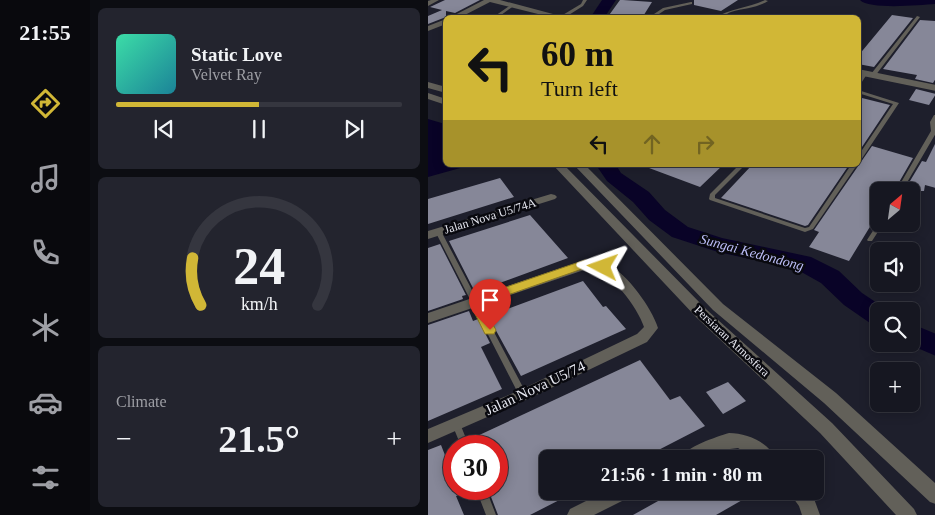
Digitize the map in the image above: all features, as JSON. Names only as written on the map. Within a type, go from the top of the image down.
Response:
[{"type":"street","points":[[428,4],[436,0]]},
{"type":"street","points":[[458,15],[490,0],[555,15]]},
{"type":"street","points":[[428,29],[443,22]]},
{"type":"street","points":[[865,74],[936,88]]},
{"type":"street","points":[[428,85],[443,89]]},
{"type":"street","points":[[428,96],[443,101]]},
{"type":"street","name":"Persiaran Atmosfera","points":[[560,167],[702,314],[826,428],[908,515]]},
{"type":"street","name":"Persiaran Atmosfera","points":[[581,167],[718,307],[830,398],[936,496]]},
{"type":"street","name":"Jalan Nova U5/74A","points":[[433,233],[551,197]]},
{"type":"street","name":"Jalan Nova U5/74","points":[[428,436],[523,395],[642,338],[651,328],[644,311],[609,271],[597,265],[585,264],[475,302]]},
{"type":"street","points":[[428,318],[475,302]]},
{"type":"street","points":[[706,450],[726,440],[737,439],[748,441],[760,450]]},
{"type":"street","points":[[583,514],[608,500]]},
{"type":"street","points":[[805,500],[811,515]]},
{"type":"lane","points":[[566,15],[582,5],[585,0]]},
{"type":"lane","points":[[722,15],[758,6],[766,1]]},
{"type":"lane","points":[[655,15],[664,10],[691,3]]},
{"type":"lane","points":[[498,15],[513,5]]},
{"type":"lane","points":[[865,74],[918,17]]},
{"type":"lane","points":[[861,92],[896,103],[861,156]]},
{"type":"lane","points":[[904,182],[934,131],[936,116]]},
{"type":"lane","points":[[740,167],[712,195],[712,199],[805,230],[811,228],[853,167]]},
{"type":"lane","points":[[870,240],[875,232]]},
{"type":"lane","points":[[433,233],[475,302],[523,395]]},
{"type":"lane","points":[[456,424],[460,435]]},
{"type":"lane","points":[[485,500],[491,515]]},
{"type":"shaded area","points":[[428,119],[443,123],[443,167],[464,167],[428,177]]},
{"type":"building","points":[[445,0],[480,0],[455,13],[446,11],[446,15],[443,15],[443,18],[428,24],[428,16],[442,10],[430,7]]},
{"type":"building","points":[[620,0],[652,2],[644,15],[609,15]]},
{"type":"building","points":[[694,0],[738,0],[721,11],[694,5]]},
{"type":"building","points":[[892,15],[913,18],[874,67],[861,65],[861,52]]},
{"type":"building","points":[[920,20],[936,21],[936,78],[933,83],[915,79],[917,75],[883,69]]},
{"type":"building","points":[[916,89],[936,94],[929,105],[909,100]]},
{"type":"building","points":[[861,98],[890,105],[861,148]]},
{"type":"building","points":[[936,142],[936,188],[925,185],[924,191],[920,191],[920,182],[909,182],[922,161],[926,162]]},
{"type":"building","points":[[872,146],[913,158],[899,182],[870,182],[870,227],[849,261],[809,247],[819,232],[814,230],[858,167],[861,167],[861,162]]},
{"type":"building","points":[[646,167],[721,167],[700,187]]},
{"type":"building","points":[[750,167],[848,167],[808,225],[805,226],[721,198]]},
{"type":"building","points":[[500,178],[514,197],[428,224],[428,199]]},
{"type":"building","points":[[530,215],[568,258],[475,292],[449,241]]},
{"type":"building","points":[[440,244],[466,295],[462,296],[463,299],[428,311],[428,248]]},
{"type":"building","points":[[583,281],[603,307],[606,306],[626,329],[521,376],[488,316]]},
{"type":"building","points":[[469,311],[473,321],[478,319],[490,343],[481,347],[502,389],[428,421],[428,325]]},
{"type":"building","points":[[640,360],[670,400],[680,396],[705,426],[658,450],[539,450],[539,500],[559,500],[530,515],[498,515],[492,500],[508,500],[508,435],[479,435]]},
{"type":"building","points":[[728,382],[746,401],[723,414],[706,392]]},
{"type":"building","points":[[441,445],[443,450],[443,500],[458,500],[464,515],[428,515],[428,450]]},
{"type":"building","points":[[660,500],[742,500],[716,515],[633,515]]},
{"type":"waterway","name":"Sungai Kedondong","points":[[599,15],[609,0]]},
{"type":"waterway","points":[[867,0],[899,2],[936,0]]},
{"type":"waterway","name":"Sungai Kedondong","points":[[607,167],[614,177],[641,197],[657,215],[680,232],[718,245],[803,263],[830,277],[853,299],[870,310]]},
{"type":"waterway","name":"Sungai Kedondong","points":[[920,338],[936,346]]},
{"type":"route","points":[[490,330],[475,302],[585,264],[603,267]]}]
